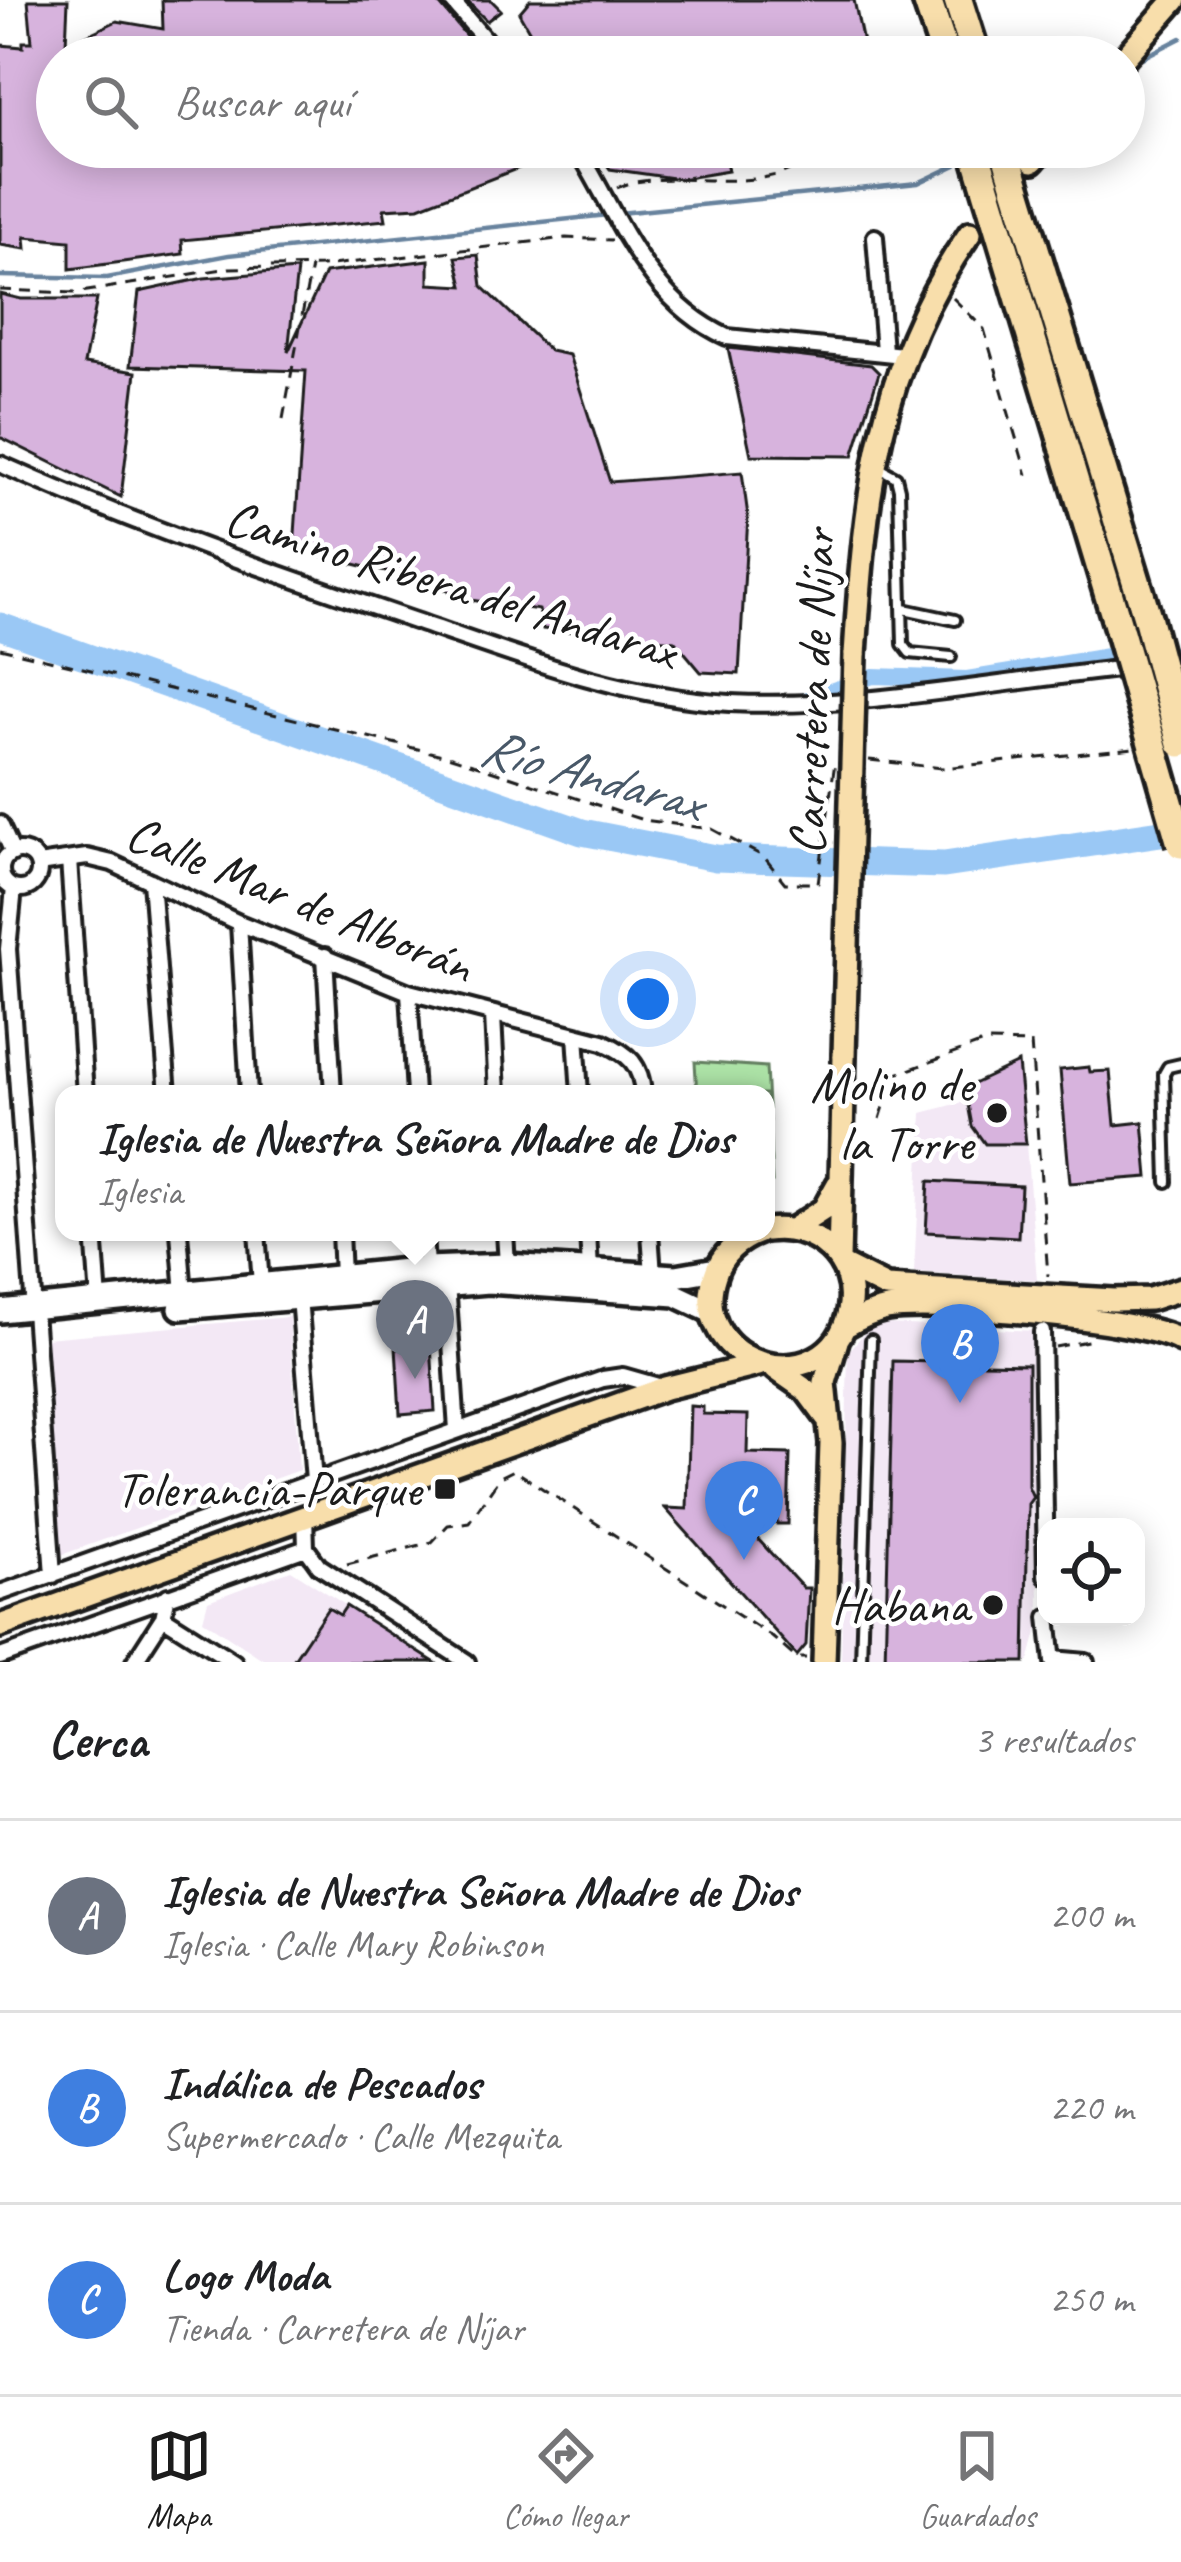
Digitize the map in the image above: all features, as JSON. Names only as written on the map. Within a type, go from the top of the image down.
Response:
[{"type":"highway","points":[[927,0],[939,36]]},
{"type":"highway","points":[[958,0],[969,36]]},
{"type":"highway","points":[[980,168],[1181,844]]},
{"type":"highway","points":[[1010,168],[1181,742]]},
{"type":"main road","points":[[1143,36],[1174,0]]},
{"type":"main road","name":"Carretera de Níjar","points":[[840,1262],[855,655],[871,466],[893,353],[970,233]]},
{"type":"main road","points":[[793,1229],[824,1208],[842,1178]]},
{"type":"main road","points":[[775,1230],[793,1229],[827,1245],[840,1262],[886,1287],[1150,1299],[1181,1289]]},
{"type":"main road","points":[[671,1386],[706,1364],[717,1348],[716,1269],[729,1250],[745,1241]]},
{"type":"main road","points":[[820,1657],[831,1443],[826,1377],[850,1306],[840,1262]]},
{"type":"main road","points":[[0,1625],[671,1386],[816,1359],[841,1332],[891,1308],[1113,1320],[1152,1326],[1181,1341]]},
{"type":"main road","points":[[715,1321],[728,1345],[806,1390],[826,1417]]},
{"type":"street","points":[[451,0],[482,36]]},
{"type":"street","points":[[589,168],[672,303],[727,337],[893,353],[875,237]]},
{"type":"street","name":"Camino Ribera del Andarax","points":[[0,464],[128,522],[555,669],[651,694],[795,704],[909,697],[1025,677],[1181,663]]},
{"type":"street","points":[[0,824],[13,853]]},
{"type":"street","points":[[13,853],[28,853],[38,864],[33,885],[14,888]]},
{"type":"street","points":[[13,853],[2,872],[14,888],[8,949],[52,1575]]},
{"type":"street","name":"Calle Mar de Alborán","points":[[38,864],[87,857],[112,862],[238,923],[409,992],[576,1035],[629,1054],[642,1085]]},
{"type":"street","points":[[69,860],[84,1085]]},
{"type":"street","points":[[151,881],[167,1085]]},
{"type":"street","points":[[238,923],[248,1085]]},
{"type":"street","points":[[325,956],[332,1085]]},
{"type":"street","points":[[409,992],[414,1085]]},
{"type":"street","points":[[493,1016],[497,1085]]},
{"type":"street","points":[[576,1035],[579,1085]]},
{"type":"street","points":[[95,1241],[99,1301]]},
{"type":"street","points":[[180,1241],[184,1294]]},
{"type":"street","points":[[258,1241],[261,1284]]},
{"type":"street","points":[[340,1241],[342,1276]]},
{"type":"street","points":[[424,1241],[426,1268]]},
{"type":"street","points":[[506,1241],[507,1265]]},
{"type":"street","points":[[588,1241],[590,1271]]},
{"type":"street","points":[[651,1241],[653,1275]]},
{"type":"street","points":[[0,1324],[99,1301],[426,1268],[507,1265],[653,1275],[716,1269]]},
{"type":"street","points":[[0,1310],[33,1314],[447,1283],[647,1291],[692,1299],[715,1321]]},
{"type":"street","points":[[447,1283],[457,1430]]},
{"type":"street","points":[[299,1297],[314,1481]]},
{"type":"street","points":[[1042,1332],[1045,1518]]},
{"type":"street","points":[[0,1593],[603,1379],[623,1376],[671,1386]]},
{"type":"street","points":[[305,1515],[306,1548],[319,1566],[467,1662]]},
{"type":"street","points":[[0,1656],[306,1548]]},
{"type":"street","points":[[134,1662],[164,1617],[168,1597]]},
{"type":"street","points":[[164,1617],[234,1662]]},
{"type":"street","points":[[1049,1626],[1053,1660],[1086,1662]]},
{"type":"street","points":[[0,1656],[9,1662]]},
{"type":"lane","points":[[871,466],[896,477],[906,650],[951,657]]},
{"type":"lane","points":[[904,609],[955,620]]},
{"type":"lane","points":[[1167,1182],[1164,1074],[1168,1067],[1181,1064]]},
{"type":"lane","points":[[861,1662],[871,1340]]},
{"type":"path","points":[[604,194],[637,178],[710,183],[795,168]]},
{"type":"path","points":[[0,290],[76,293],[229,268],[311,266],[626,235]]},
{"type":"path","points":[[284,419],[311,266]]},
{"type":"path","points":[[936,289],[961,302],[984,329],[1027,475]]},
{"type":"path","points":[[0,648],[451,757],[644,820],[712,829],[764,857],[785,883],[818,883],[831,762],[942,768],[1096,757],[1130,751],[1148,738]]},
{"type":"path","points":[[880,1120],[894,1075],[986,1042],[1031,1043],[1049,1296]]},
{"type":"path","points":[[339,1568],[432,1542],[448,1525],[470,1522],[501,1475],[514,1470],[772,1636],[796,1658],[820,1657]]},
{"type":"shaded area","points":[[967,1101],[972,1126],[985,1144],[1026,1144],[1037,1280],[914,1273],[922,1113]]},
{"type":"shaded area","points":[[289,1317],[299,1470],[61,1555],[45,1338]]},
{"type":"shaded area","points":[[885,1324],[1037,1331],[1038,1626],[1029,1662],[841,1662],[848,1352],[867,1330]]},
{"type":"shaded area","points":[[291,1570],[434,1662],[267,1662],[203,1620],[208,1601]]},
{"type":"green space","points":[[695,1062],[766,1067],[767,1085],[696,1085]]},
{"type":"building","points":[[28,0],[68,0],[66,36],[36,36],[36,168],[519,168],[419,207],[384,209],[386,220],[182,240],[183,254],[70,269],[70,241],[25,237],[26,249],[0,245],[0,45],[23,47],[23,42],[32,42]]},
{"type":"building","points":[[162,0],[436,0],[466,36],[85,36],[117,21],[163,29]]},
{"type":"building","points":[[466,0],[491,0],[501,10],[487,21]]},
{"type":"building","points":[[530,0],[854,0],[862,36],[532,36],[519,13]]},
{"type":"building","points":[[727,168],[728,171],[680,179],[610,169]]},
{"type":"building","points":[[478,255],[482,286],[550,351],[569,355],[610,482],[742,472],[748,516],[739,674],[701,672],[675,641],[543,629],[539,610],[464,599],[434,584],[294,549],[306,371],[130,366],[139,292],[204,278],[297,270],[288,352],[325,273],[429,260],[429,284],[463,286],[456,257]]},
{"type":"building","points":[[0,294],[21,299],[97,299],[84,364],[136,372],[121,497],[0,437]]},
{"type":"building","points":[[728,348],[871,365],[879,373],[853,456],[751,455]]},
{"type":"building","name":"Molino de la Torre","points":[[1018,1063],[1026,1144],[985,1144],[972,1126],[965,1088]]},
{"type":"building","points":[[1089,1067],[1090,1072],[1110,1071],[1115,1125],[1143,1122],[1148,1177],[1070,1183],[1060,1070]]},
{"type":"building","points":[[929,1181],[1021,1186],[1018,1237],[926,1232]]},
{"type":"building","points":[[431,1344],[435,1411],[400,1414],[396,1347]]},
{"type":"building","points":[[893,1361],[1028,1364],[1028,1486],[1033,1497],[1028,1504],[1025,1662],[885,1662]]},
{"type":"building","points":[[690,1406],[703,1407],[703,1414],[748,1415],[747,1453],[790,1454],[788,1524],[777,1524],[777,1513],[732,1511],[803,1588],[809,1588],[806,1645],[797,1656],[665,1508],[687,1509]]},
{"type":"building","points":[[346,1606],[434,1662],[292,1662],[328,1608],[340,1615]]},
{"type":"waterway","points":[[1145,56],[1181,38]]},
{"type":"waterway","points":[[619,213],[918,183],[950,168]]},
{"type":"waterway","points":[[0,276],[107,278],[229,255],[608,215]]},
{"type":"waterway","name":"Río Andarax","points":[[0,626],[582,832],[716,858],[944,865],[1181,830]]},
{"type":"waterway","points":[[796,703],[873,676],[967,679],[1108,656],[1181,654]]},
{"type":"place","name":"Molino de la Torre","points":[[997,1113]]},
{"type":"place","name":"Iglesia de Nuestra Señora Madre de Dios","points":[[415,1379]]},
{"type":"place","name":"Indálica de Pescados","points":[[960,1403]]},
{"type":"place","name":"Tolerancia-Parque","points":[[445,1489]]},
{"type":"place","name":"Logo Moda","points":[[744,1560]]},
{"type":"place","name":"Habana","points":[[993,1605]]}]
